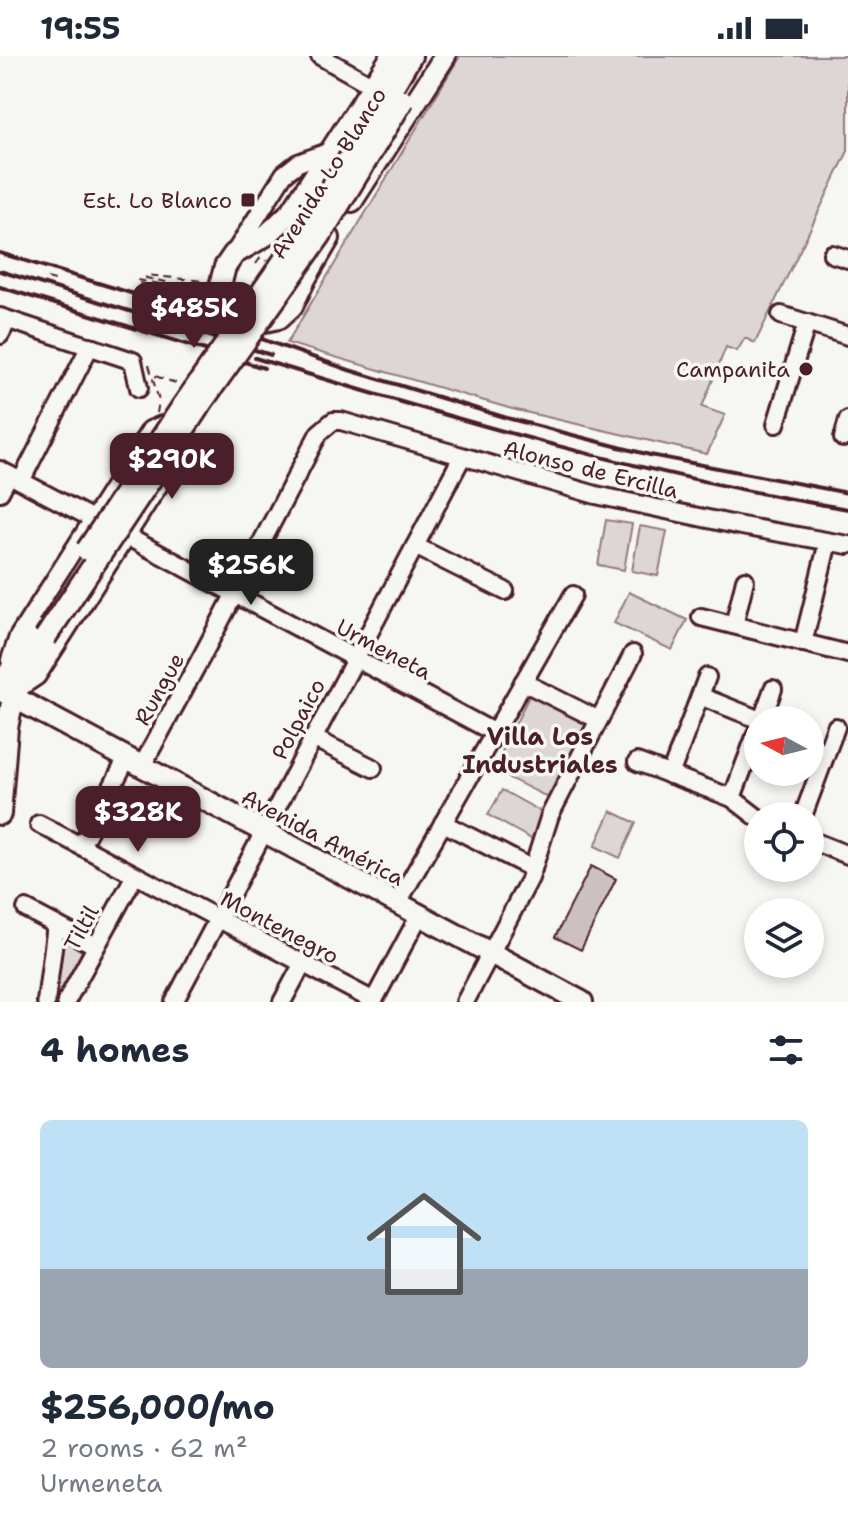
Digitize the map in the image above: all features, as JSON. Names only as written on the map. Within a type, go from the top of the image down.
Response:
[{"type":"main road","points":[[392,56],[388,93],[333,150],[292,211],[268,234],[234,254],[225,267],[220,280],[222,295],[227,305],[243,316],[257,321],[272,319],[292,306],[318,255],[445,56]]},
{"type":"main road","name":"Avenida Lo Blanco","points":[[0,814],[8,687],[182,407],[312,220],[411,56]]},
{"type":"main road","name":"Avenida Lo Blanco","points":[[388,93],[430,56]]},
{"type":"main road","name":"Avenida América","points":[[8,687],[134,762],[571,1000]]},
{"type":"street","points":[[320,56],[388,93]]},
{"type":"street","name":"Avenida Lo Blanco","points":[[234,254],[284,174],[298,163],[333,150]]},
{"type":"street","points":[[781,315],[848,336]]},
{"type":"street","points":[[776,424],[807,323]]},
{"type":"street","points":[[3,324],[90,346],[133,361],[139,388]]},
{"type":"street","points":[[0,492],[90,346]]},
{"type":"street","points":[[185,443],[181,431],[170,425],[150,430],[18,637],[8,687],[28,684],[37,676],[185,443],[208,406]]},
{"type":"street","points":[[843,438],[848,420]]},
{"type":"street","name":"Alonso de Ercilla","points":[[328,422],[341,421],[611,499],[848,545]]},
{"type":"street","name":"Rungue","points":[[81,846],[235,594],[319,433],[328,422]]},
{"type":"street","name":"Polpaico","points":[[174,1002],[462,457]]},
{"type":"street","points":[[10,475],[93,519]]},
{"type":"street","name":"Urmeneta","points":[[126,536],[495,733]]},
{"type":"street","points":[[803,643],[828,542]]},
{"type":"street","points":[[415,546],[505,591]]},
{"type":"street","points":[[734,625],[745,580]]},
{"type":"street","points":[[397,904],[573,595]]},
{"type":"street","points":[[701,617],[848,654]]},
{"type":"street","points":[[465,1002],[533,869],[550,815],[633,654]]},
{"type":"street","points":[[670,775],[707,677]]},
{"type":"street","points":[[523,682],[599,720]]},
{"type":"street","points":[[766,706],[773,689]]},
{"type":"street","points":[[700,696],[744,713]]},
{"type":"street","points":[[808,802],[836,727]]},
{"type":"street","points":[[313,738],[373,768]]},
{"type":"street","points":[[637,762],[732,798],[744,807]]},
{"type":"street","points":[[732,798],[744,766]]},
{"type":"street","points":[[443,823],[533,869]]},
{"type":"street","name":"Montenegro","points":[[39,824],[374,1001]]},
{"type":"street","points":[[824,846],[848,855]]},
{"type":"street","name":"Tiltil","points":[[66,1002],[135,875]]},
{"type":"street","points":[[26,909],[96,946]]},
{"type":"street","points":[[374,1001],[419,916]]},
{"type":"street","points":[[46,1002],[56,925]]},
{"type":"street","points":[[282,1002],[303,963]]},
{"type":"path","points":[[171,285],[146,278],[146,275],[208,281]]},
{"type":"path","points":[[47,278],[59,281]]},
{"type":"path","points":[[160,292],[200,295],[202,280]]},
{"type":"path","points":[[166,292],[136,282],[201,287]]},
{"type":"path","points":[[154,376],[178,385],[186,375]]},
{"type":"shaded area","points":[[460,56],[848,56],[848,151],[755,343],[745,338],[737,351],[726,347],[702,407],[725,415],[707,454],[512,409],[287,343]]},
{"type":"shaded area","points":[[606,520],[632,524],[624,570],[598,565]]},
{"type":"shaded area","points":[[640,526],[667,531],[658,576],[632,571]]},
{"type":"shaded area","points":[[629,592],[687,620],[672,650],[614,623]]},
{"type":"shaded area","points":[[531,692],[593,723],[555,801],[493,770]]},
{"type":"shaded area","points":[[502,790],[547,815],[533,840],[488,815]]},
{"type":"shaded area","points":[[611,811],[636,823],[620,858],[595,846]]},
{"type":"shaded area","points":[[65,941],[83,952],[60,1002],[53,1002],[60,946]]},
{"type":"building","points":[[591,866],[616,879],[581,950],[555,937]]},
{"type":"railway","points":[[0,253],[134,294],[349,370],[507,418],[650,455],[848,493]]},
{"type":"railway","points":[[0,271],[271,355]]},
{"type":"railway","points":[[0,287],[264,368]]},
{"type":"railway","points":[[255,358],[623,463],[848,509]]},
{"type":"place","name":"Est. Lo Blanco","points":[[248,200]]},
{"type":"place","name":"Campanita","points":[[806,369]]},
{"type":"district","name":"Villa Los Industriales","points":[[540,751]]}]
